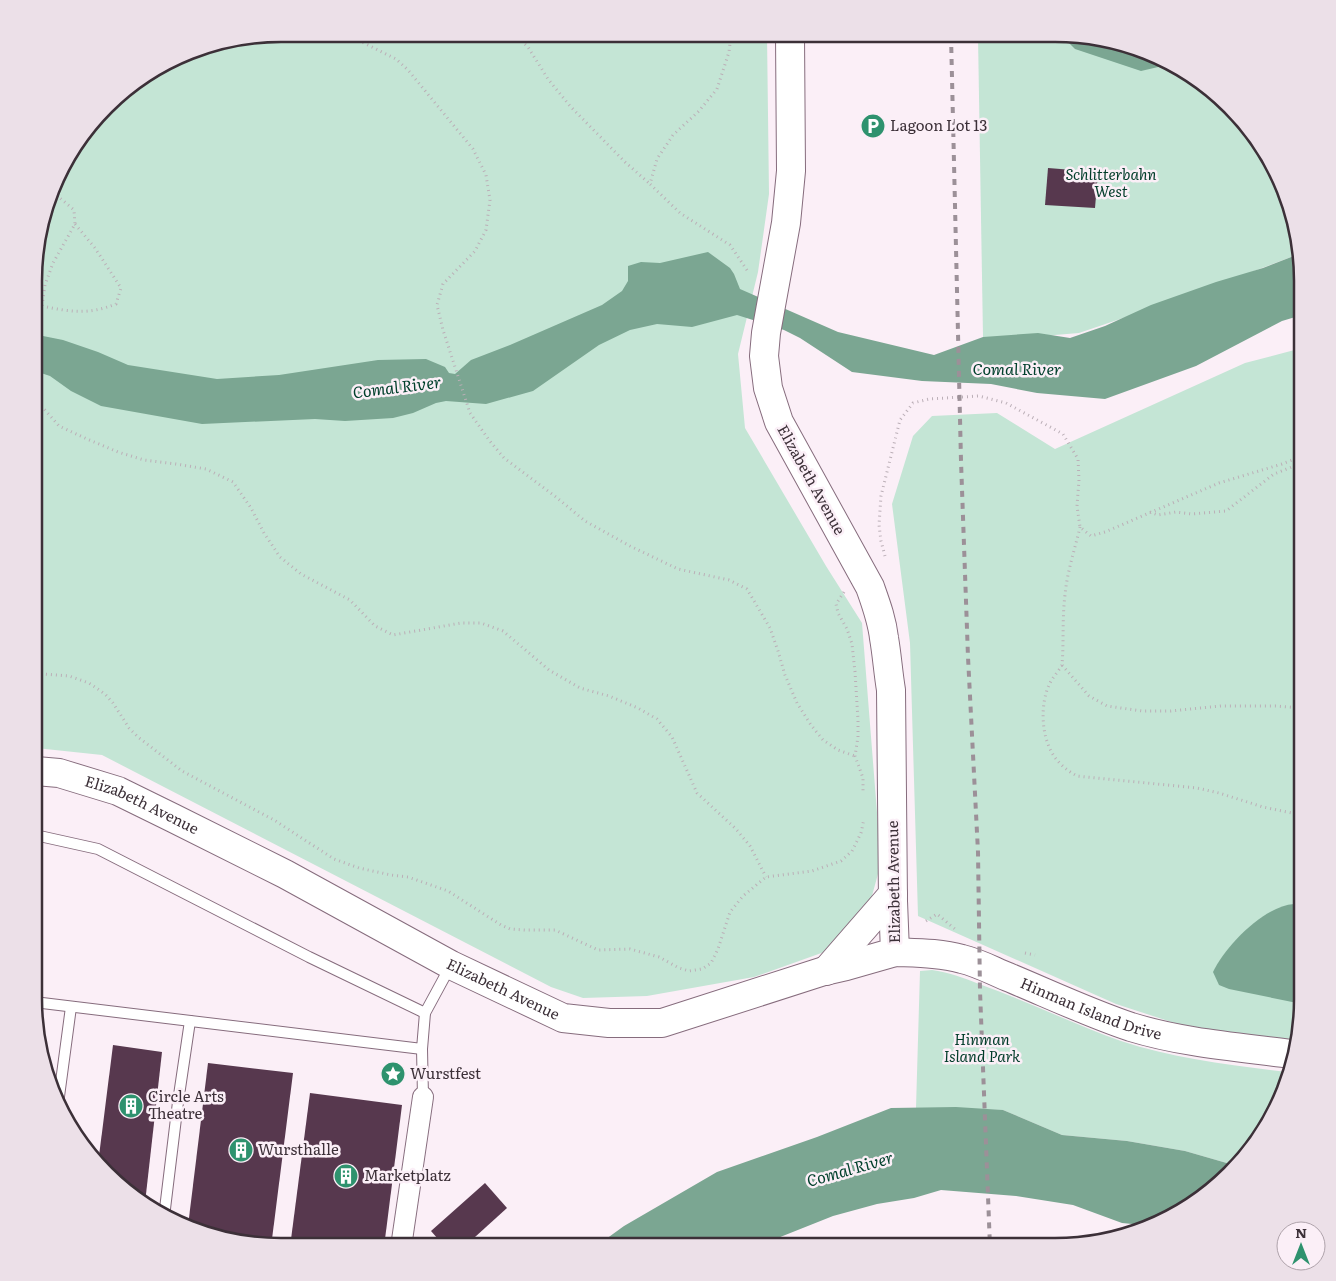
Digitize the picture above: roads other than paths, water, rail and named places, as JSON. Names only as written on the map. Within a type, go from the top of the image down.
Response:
[{"type":"street","name":"Elizabeth Avenue","points":[[42,772],[59,773],[118,791],[285,874],[451,965],[563,1018],[609,1023],[662,1023],[826,971],[895,952],[891,690],[880,616],[870,588],[779,422],[768,388],[764,356],[766,333],[786,223],[791,171],[790,42]]},
{"type":"street","points":[[826,971],[893,894]]},
{"type":"street","name":"Hinman Island Drive","points":[[895,952],[932,953],[980,964],[1095,1014],[1132,1027],[1191,1041],[1287,1053]]},
{"type":"street","points":[[402,1238],[423,1098]]},
{"type":"lane","points":[[42,837],[98,849],[309,957],[425,1013]]},
{"type":"lane","points":[[423,1098],[422,1049],[425,1013],[451,965]]},
{"type":"lane","points":[[42,1003],[422,1049]]},
{"type":"lane","points":[[60,1089],[71,1007]]},
{"type":"lane","points":[[165,1208],[190,1021]]},
{"type":"water","points":[[1069,43],[1101,47],[1131,55],[1159,67],[1141,71],[1075,49]]},
{"type":"water","name":"Comal River","points":[[708,252],[730,268],[740,289],[838,332],[934,355],[983,337],[1038,333],[1070,338],[1105,326],[1151,305],[1292,257],[1294,317],[1282,321],[1196,366],[1105,399],[1037,393],[991,384],[922,381],[852,372],[800,338],[784,330],[737,315],[692,327],[657,324],[630,330],[599,345],[533,391],[486,404],[446,401],[393,418],[202,424],[101,406],[71,391],[50,376],[42,373],[42,336],[63,340],[128,365],[217,379],[279,375],[378,360],[426,359],[445,367],[449,373],[455,374],[471,360],[602,305],[622,291],[628,281],[628,266],[641,262],[660,263]]},
{"type":"water","points":[[1294,904],[1294,1002],[1229,989],[1219,985],[1213,972],[1226,951],[1258,920],[1282,906]]},
{"type":"water","name":"Comal River","points":[[956,1107],[1003,1110],[1062,1135],[1127,1141],[1185,1151],[1228,1163],[1212,1179],[1187,1198],[1160,1214],[1135,1224],[1122,1223],[1073,1205],[1016,1196],[941,1190],[833,1216],[778,1238],[607,1238],[624,1226],[717,1172],[817,1137],[891,1108]]},
{"type":"railway","points":[[951,42],[961,461],[968,657],[978,852],[980,991],[990,1238]]},
{"type":"place","name":"Lagoon Lot 13","points":[[873,126]]},
{"type":"place","name":"Wurstfest","points":[[393,1074]]},
{"type":"place","name":"Circle Arts Theatre","points":[[131,1106]]},
{"type":"place","name":"Wursthalle","points":[[241,1150]]},
{"type":"place","name":"Marketplatz","points":[[346,1176]]},
{"type":"park label","name":"Schlitterbahn West","points":[[1111,184]]},
{"type":"park label","name":"Hinman Island Park","points":[[982,1048]]}]
